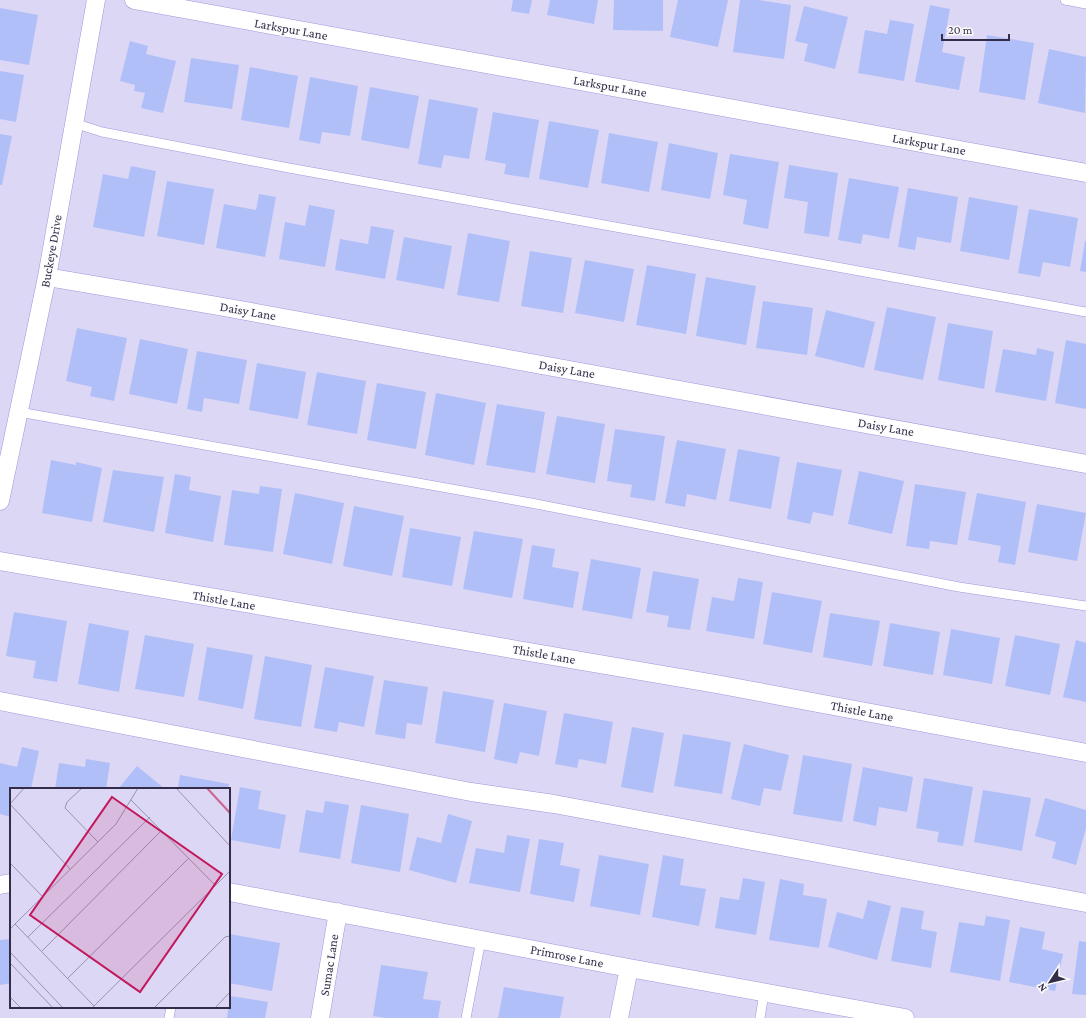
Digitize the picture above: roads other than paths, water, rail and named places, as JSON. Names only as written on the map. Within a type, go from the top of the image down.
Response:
[{"type":"street","name":"Buckeye Drive","points":[[0,502],[47,277],[96,0]]},
{"type":"street","name":"Larkspur Lane","points":[[134,0],[1086,173]]},
{"type":"street","name":"Daisy Lane","points":[[47,277],[242,310],[1086,464]]},
{"type":"street","name":"Thistle Lane","points":[[0,562],[716,684],[1086,753]]},
{"type":"street","points":[[0,701],[471,792],[562,806],[1086,903]]},
{"type":"street","points":[[0,885],[10,883]]},
{"type":"street","name":"Primrose Lane","points":[[230,892],[629,968],[905,1018]]},
{"type":"street","name":"Sumac Lane","points":[[320,1018],[338,912]]},
{"type":"street","points":[[619,1018],[629,968]]},
{"type":"lane","points":[[1065,0],[1086,4]]},
{"type":"lane","points":[[74,123],[102,132],[288,168],[1086,312]]},
{"type":"lane","points":[[19,412],[531,503],[959,587],[1086,606]]},
{"type":"lane","points":[[466,1018],[481,940]]},
{"type":"lane","points":[[760,1018],[764,993]]},
{"type":"lane","points":[[169,1018],[171,1008]]}]
